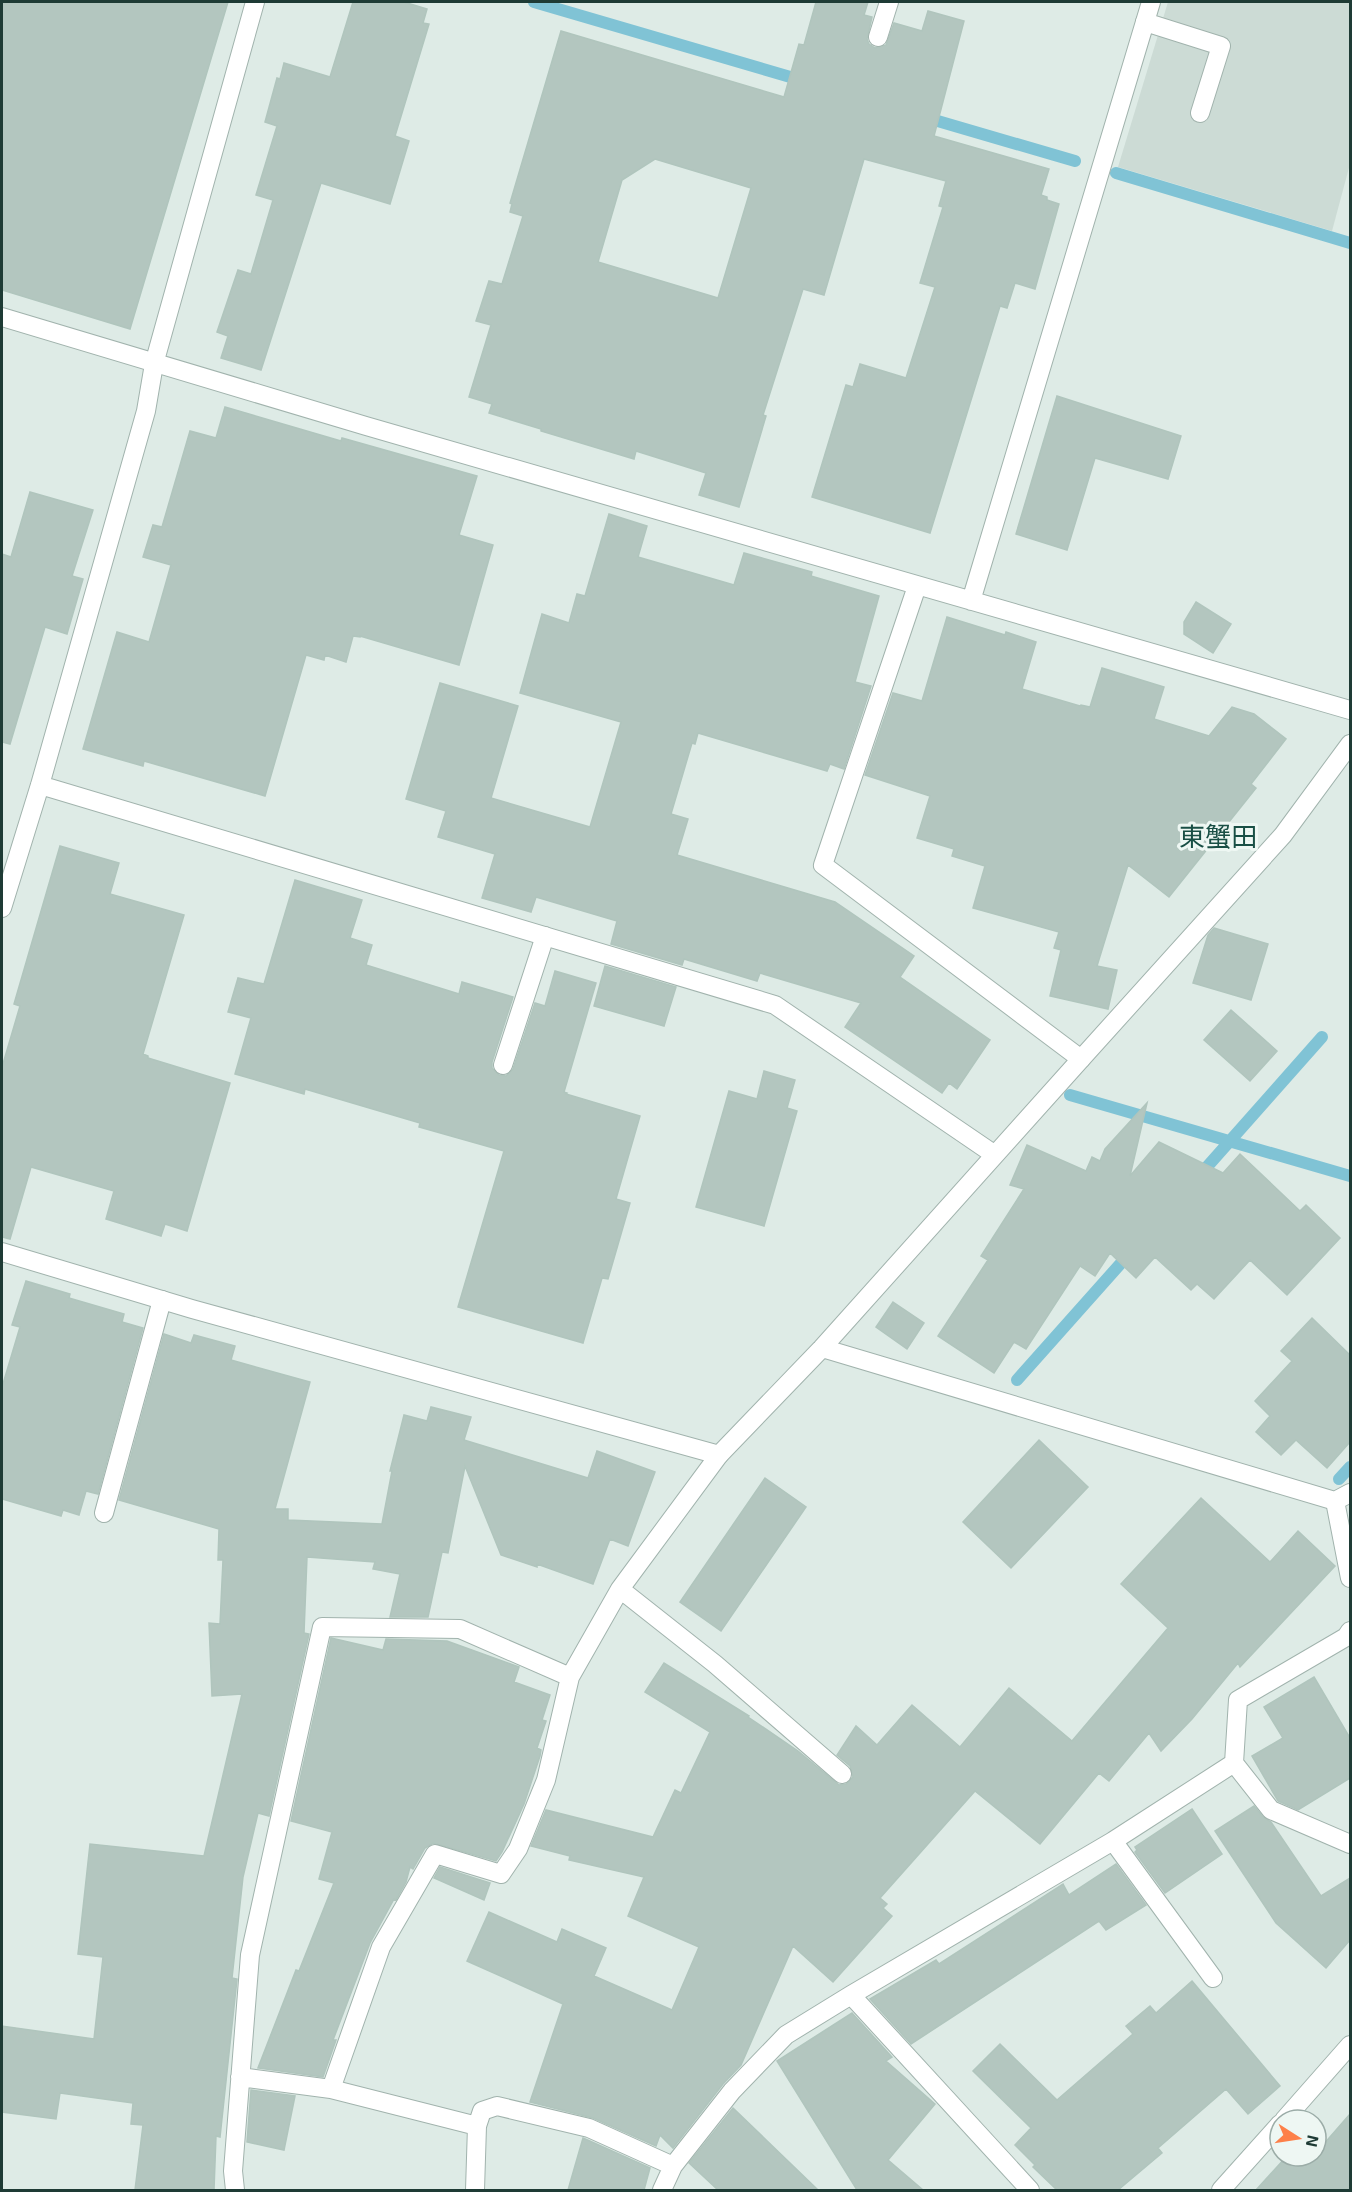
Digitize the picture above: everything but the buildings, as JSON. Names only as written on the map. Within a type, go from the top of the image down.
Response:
[{"type":"street","points":[[2,908],[40,785],[146,411],[154,364],[255,2]]},
{"type":"street","points":[[878,37],[889,2]]},
{"type":"street","points":[[971,601],[1151,2]]},
{"type":"street","points":[[1145,22],[1221,45],[1200,113]]},
{"type":"street","points":[[2,318],[917,586],[1350,710]]},
{"type":"street","points":[[917,586],[823,865],[1082,1059]]},
{"type":"street","points":[[331,2089],[381,1947],[435,1854],[501,1874],[518,1849],[546,1780],[570,1677],[620,1589],[719,1455],[822,1348],[1283,835],[1350,744]]},
{"type":"street","points":[[40,785],[775,1005],[995,1155]]},
{"type":"street","points":[[503,1065],[545,936]]},
{"type":"street","points":[[2,1254],[719,1455]]},
{"type":"street","points":[[104,1513],[162,1300]]},
{"type":"street","points":[[822,1348],[1343,1497],[1350,1578]]},
{"type":"street","points":[[620,1589],[715,1664],[842,1774]]},
{"type":"street","points":[[235,2190],[232,2171],[250,1955],[322,1627],[460,1629],[570,1677]]},
{"type":"street","points":[[1350,1631],[1346,1637],[1238,1700],[1234,1763],[1271,1810],[1350,1844]]},
{"type":"street","points":[[662,2190],[673,2166],[732,2091],[786,2035],[1113,1841],[1234,1763]]},
{"type":"street","points":[[1113,1841],[1213,1978]]},
{"type":"street","points":[[850,1995],[1030,2190]]},
{"type":"street","points":[[1295,2108],[1350,2045]]},
{"type":"street","points":[[240,2077],[331,2089],[477,2126]]},
{"type":"street","points":[[475,2190],[477,2126],[482,2111],[497,2106],[589,2128],[673,2166]]},
{"type":"street","points":[[1221,2190],[1268,2137]]},
{"type":"shaded area","points":[[1168,2],[1350,2],[1350,164],[1332,231],[1118,167]]},
{"type":"waterway","points":[[534,2],[804,81]]},
{"type":"waterway","points":[[924,117],[1075,161]]},
{"type":"waterway","points":[[1116,173],[1350,243]]},
{"type":"waterway","points":[[1198,1177],[1322,1037]]},
{"type":"waterway","points":[[1070,1095],[1350,1176]]},
{"type":"waterway","points":[[1017,1380],[1130,1253]]},
{"type":"waterway","points":[[1339,1479],[1350,1467]]},
{"type":"district","name":"東蟹田","points":[[1218,837]]}]
